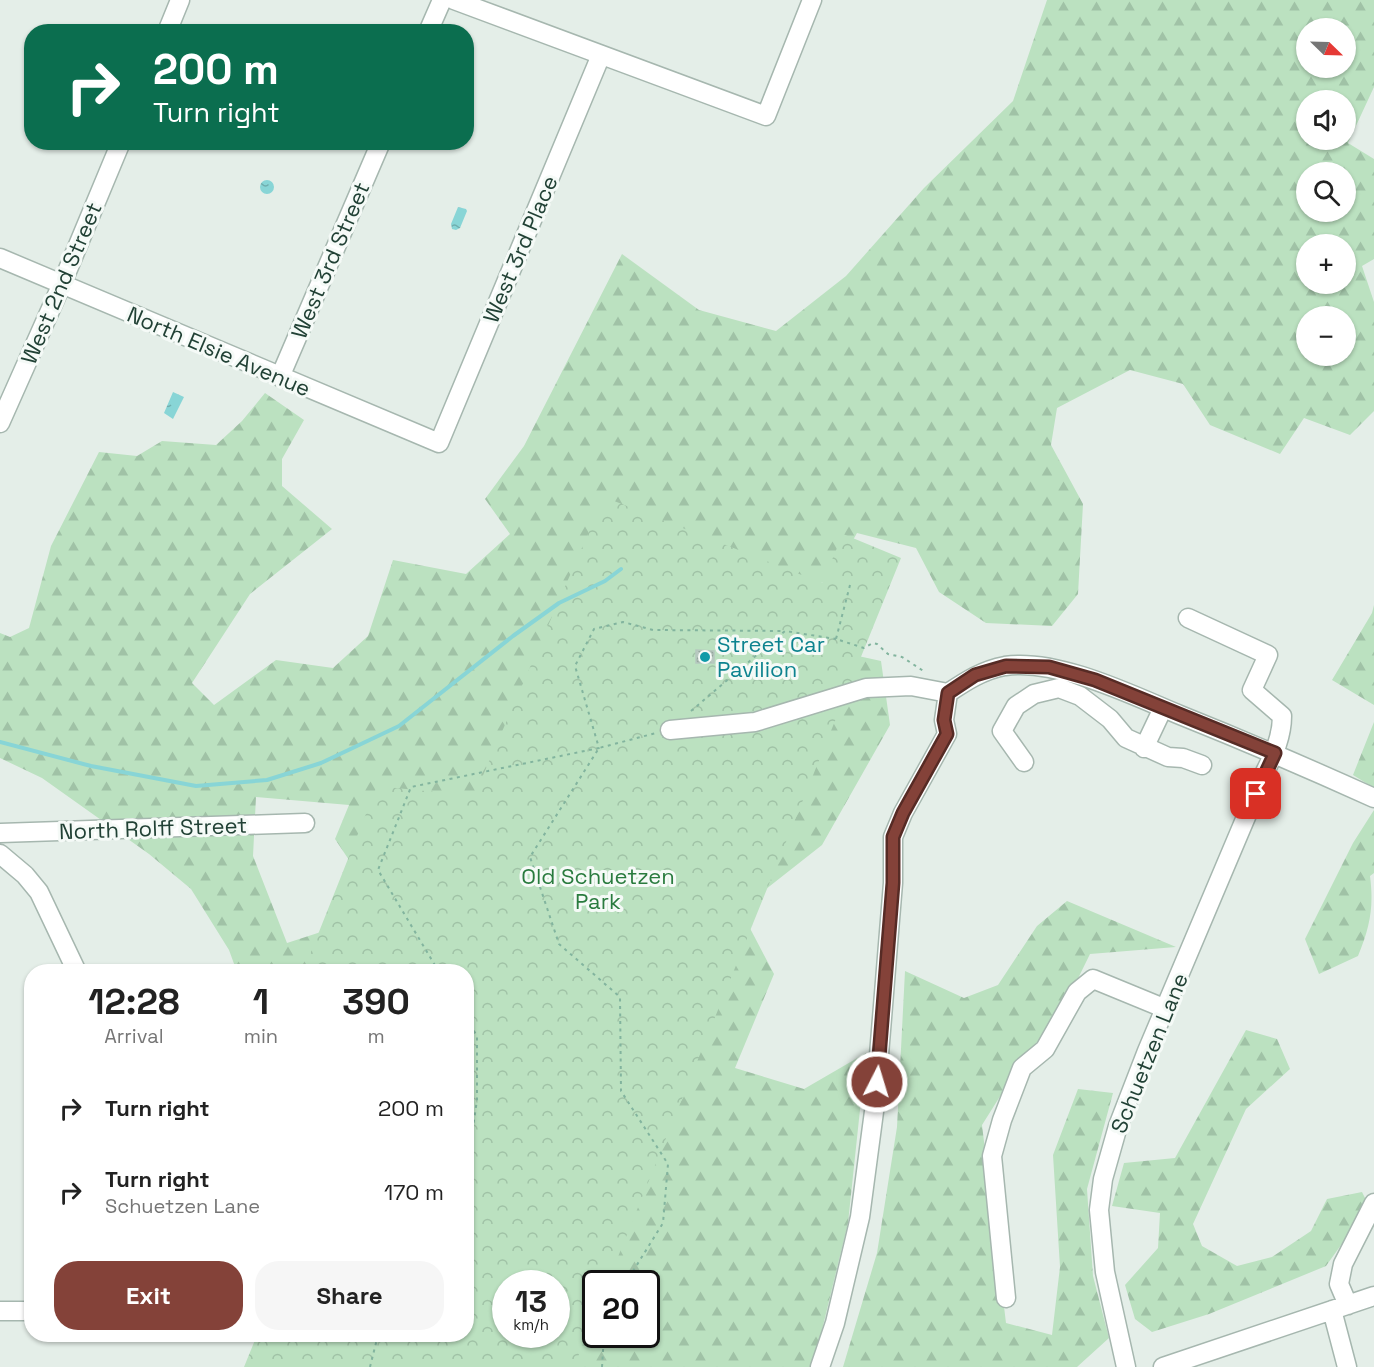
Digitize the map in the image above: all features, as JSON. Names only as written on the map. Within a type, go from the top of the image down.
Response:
[{"type":"street","points":[[170,24],[180,0]]},
{"type":"street","points":[[432,24],[442,0]]},
{"type":"street","points":[[454,0],[766,116],[812,0]]},
{"type":"street","name":"West 3rd Place","points":[[439,443],[601,55]]},
{"type":"street","name":"West 2nd Street","points":[[0,423],[62,286],[118,150]]},
{"type":"street","name":"West 3rd Street","points":[[280,377],[378,150]]},
{"type":"street","name":"North Elsie Avenue","points":[[0,258],[439,443]]},
{"type":"street","name":"Schuetzen Lane","points":[[1126,1367],[1105,1272],[1099,1210],[1103,1179],[1118,1126],[1147,1051],[1275,753],[1282,716],[1252,690],[1268,655],[1188,618]]},
{"type":"street","points":[[669,730],[755,722],[866,688],[911,686],[948,693],[975,675],[1006,666],[1049,667],[1095,680],[1275,753],[1374,798]]},
{"type":"street","points":[[1024,762],[1002,731],[1016,706],[1034,694],[1059,687],[1080,696],[1110,719],[1126,738],[1144,748],[1168,757],[1183,758],[1202,765]]},
{"type":"street","points":[[820,1367],[835,1323],[862,1205],[876,1092],[893,883],[893,837],[903,813],[947,734],[944,720],[948,693]]},
{"type":"street","points":[[1144,748],[1163,708]]},
{"type":"street","name":"North Rolff Street","points":[[0,834],[305,823]]},
{"type":"street","points":[[0,854],[25,875],[39,892],[73,964]]},
{"type":"street","points":[[1006,1298],[992,1156],[1002,1120],[1022,1068],[1045,1049],[1077,992],[1093,979],[1166,1009]]},
{"type":"street","points":[[1347,1367],[1340,1307],[1343,1264],[1374,1203]]},
{"type":"street","points":[[1163,1367],[1374,1296]]},
{"type":"street","points":[[0,1311],[24,1311]]},
{"type":"path","points":[[836,639],[850,585]]},
{"type":"path","points":[[634,1270],[663,1224],[668,1164],[621,1091],[620,997],[559,944],[530,857],[599,748],[575,666],[594,629],[623,622],[652,630],[785,631],[836,639],[864,648],[873,643],[888,654],[902,657],[928,674]]},
{"type":"path","points":[[434,964],[378,870],[411,787],[599,748],[669,730],[785,631]]},
{"type":"path","points":[[474,1031],[477,1036],[477,1100],[474,1121]]},
{"type":"path","points":[[370,1367],[376,1342]]},
{"type":"path","points":[[602,1367],[603,1348]]},
{"type":"green space","points":[[1047,0],[1374,0],[1374,87],[1356,126],[1356,90],[1296,90],[1296,150],[1356,150],[1356,148],[1374,159],[1374,259],[1362,266],[1374,302],[1374,411],[1350,435],[1304,418],[1280,454],[1210,425],[1183,384],[1130,370],[1057,408],[1051,445],[1083,504],[1078,594],[1052,626],[986,623],[939,592],[916,548],[857,533],[832,577],[798,596],[799,643],[881,661],[890,725],[822,845],[756,897],[742,913],[774,974],[735,1068],[804,1089],[866,1053],[848,1223],[813,1367],[425,1367],[457,1342],[474,1342],[474,964],[234,964],[229,950],[191,889],[149,854],[42,778],[0,758],[0,633],[10,637],[29,628],[51,546],[99,452],[137,456],[162,441],[216,445],[242,421],[265,393],[304,420],[282,459],[282,486],[332,529],[250,594],[192,683],[214,705],[276,660],[333,668],[368,636],[393,560],[466,574],[510,534],[485,499],[524,446],[622,254],[699,310],[776,331],[846,276],[924,188],[1013,101]],"holes":[[[256,797],[349,805],[335,839],[355,869],[330,929],[287,943],[253,856]]]},
{"type":"green space","name":"Old Schuetzen Park","points":[[604,497],[822,583],[843,534],[901,558],[613,1270],[582,1270],[582,1346],[574,1367],[244,1367],[254,1342],[474,1342],[474,964],[306,964],[377,786],[474,796]]},
{"type":"green space","points":[[1374,605],[1374,705],[1332,680],[1372,613]]},
{"type":"green space","points":[[1374,722],[1374,788],[1353,775]]},
{"type":"green space","points":[[1374,810],[1374,873],[1370,876],[1372,898],[1366,936],[1358,956],[1319,974],[1305,939],[1353,843]]},
{"type":"green space","points":[[1067,901],[1176,947],[1090,954],[1065,1005],[1021,1063],[982,1125],[1006,1323],[1052,1335],[1060,1267],[1053,1155],[1078,1089],[1113,1093],[1087,1189],[1093,1276],[1109,1338],[1077,1367],[843,1367],[877,1253],[897,1127],[905,971],[964,998],[998,985],[1037,926]]},
{"type":"green space","points":[[1246,1030],[1277,1039],[1290,1069],[1246,1109],[1193,1224],[1202,1246],[1237,1266],[1272,1257],[1311,1231],[1327,1199],[1362,1192],[1369,1206],[1326,1266],[1209,1314],[1152,1332],[1135,1319],[1125,1285],[1158,1248],[1160,1213],[1112,1206],[1124,1163],[1175,1158]]},
{"type":"water","points":[[264,180],[270,180],[274,187],[270,194],[264,194],[260,190],[260,184]]},
{"type":"water","points":[[458,207],[467,211],[460,228],[456,230],[452,229],[451,224]]},
{"type":"water","points":[[173,392],[184,397],[173,419],[164,413]]},
{"type":"building","name":"Street Car Pavilion","points":[[696,650],[714,651],[714,663],[696,663]]},
{"type":"waterway","points":[[0,742],[91,766],[196,786],[267,780],[321,763],[399,726],[513,636],[559,603],[605,581],[621,569]]},
{"type":"place","name":"Street Car Pavilion","points":[[705,657]]},
{"type":"route","points":[[877,1082],[893,883],[893,837],[903,813],[947,734],[944,720],[948,693],[975,675],[1006,666],[1049,667],[1095,680],[1275,753],[1256,794]]}]
